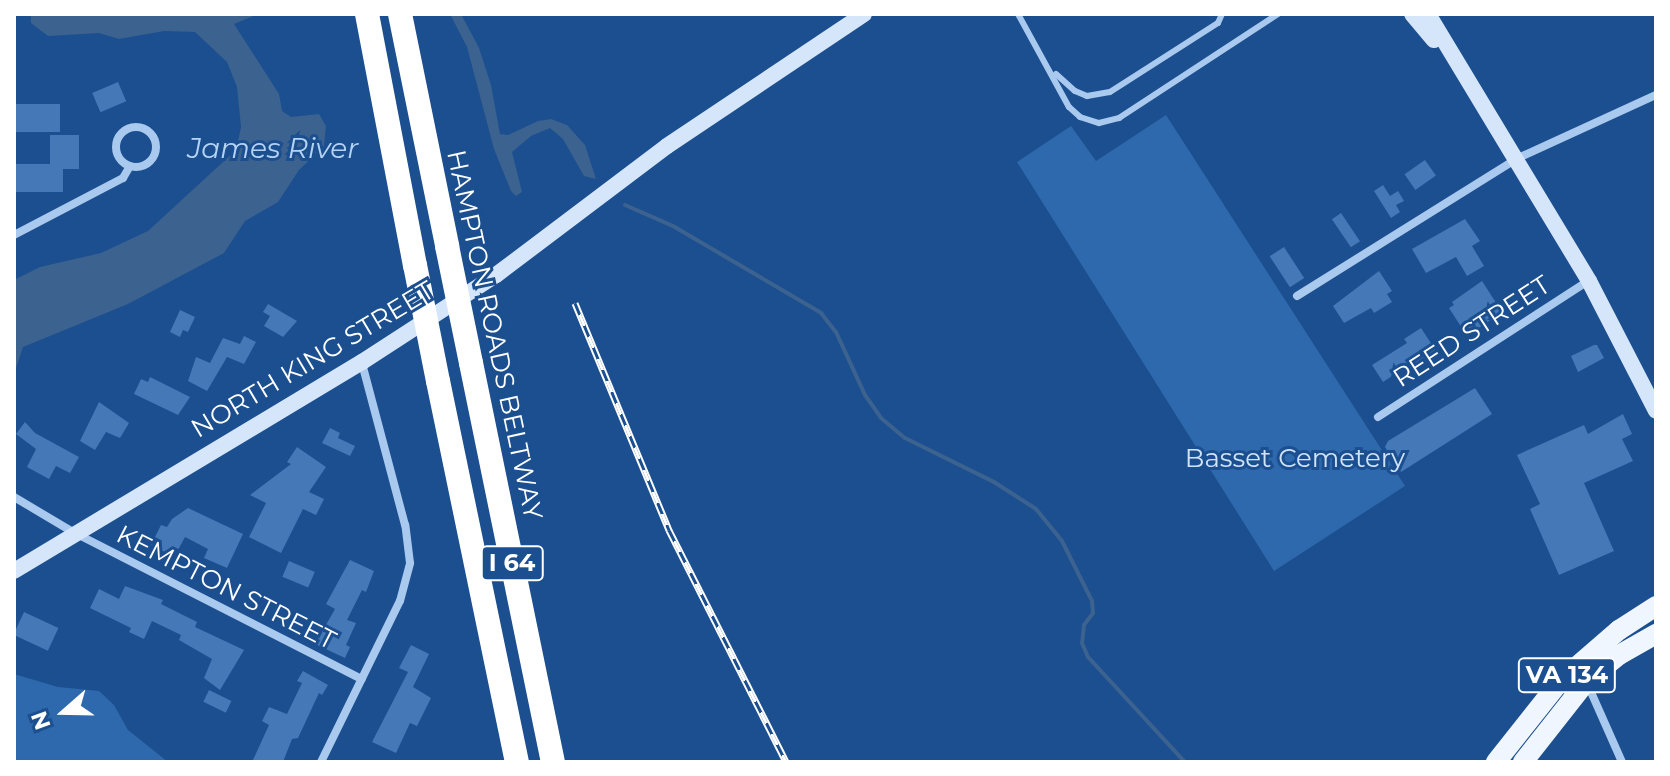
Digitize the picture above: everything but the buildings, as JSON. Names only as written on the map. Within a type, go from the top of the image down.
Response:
[{"type":"highway","name":"I 64","points":[[367,14],[438,381],[517,762]]},
{"type":"highway","name":"HAMPTON ROADS BELTWAY","points":[[400,14],[553,762]]},
{"type":"main road","name":"NORTH KING STREET","points":[[14,571],[73,532],[362,362],[496,275],[735,98],[864,14]]},
{"type":"main road","points":[[1412,14],[1458,67]]},
{"type":"main road","points":[[1428,14],[1589,281],[1656,411]]},
{"type":"main road","name":"VA 134","points":[[1496,762],[1541,701],[1582,673],[1656,606]]},
{"type":"main road","name":"VA 134","points":[[1523,762],[1582,673],[1656,634]]},
{"type":"street","points":[[1297,296],[1516,159],[1656,95]]},
{"type":"street","points":[[139,127],[151,133],[156,152],[149,163],[130,166],[120,159],[116,146],[121,133],[139,127]]},
{"type":"street","points":[[14,235],[123,178],[130,166]]},
{"type":"street","name":"REED STREET","points":[[1378,417],[1589,281]]},
{"type":"street","points":[[321,762],[400,601],[410,563],[405,525],[362,362]]},
{"type":"street","name":"KEMPTON STREET","points":[[14,497],[73,532],[362,679]]},
{"type":"street","points":[[1582,673],[1622,762]]},
{"type":"lane","points":[[1018,14],[1051,69],[1069,107],[1080,117],[1099,123],[1119,118],[1278,14]]},
{"type":"lane","points":[[1051,69],[1075,91],[1087,96],[1110,92],[1218,23],[1222,14]]},
{"type":"green space","name":"Basset Cemetery","points":[[1166,115],[1405,486],[1274,571],[1017,162],[1071,126],[1096,161]]},
{"type":"green space","points":[[14,674],[58,687],[99,691],[114,705],[128,730],[168,762],[14,762]]},
{"type":"water","name":"James River","points":[[31,14],[258,14],[234,24],[279,94],[282,111],[291,117],[319,114],[326,126],[324,146],[299,170],[278,202],[245,221],[224,253],[128,304],[23,347],[14,374],[14,280],[40,267],[101,253],[148,231],[236,150],[241,127],[237,87],[227,62],[195,32],[164,31],[119,39],[99,33],[48,36],[31,23]]},
{"type":"water","points":[[450,14],[461,14],[479,48],[491,85],[500,134],[508,135],[538,121],[551,119],[567,125],[585,145],[596,179],[584,176],[563,139],[550,128],[531,136],[512,152],[522,192],[516,196],[511,191],[494,149],[467,47]]},
{"type":"waterway","points":[[625,205],[673,226],[821,313],[836,332],[865,395],[881,418],[905,438],[994,482],[1036,509],[1062,541],[1092,601],[1093,613],[1084,625],[1082,643],[1088,657],[1185,762]]},
{"type":"railway","points":[[575,303],[669,530],[786,762]]}]
